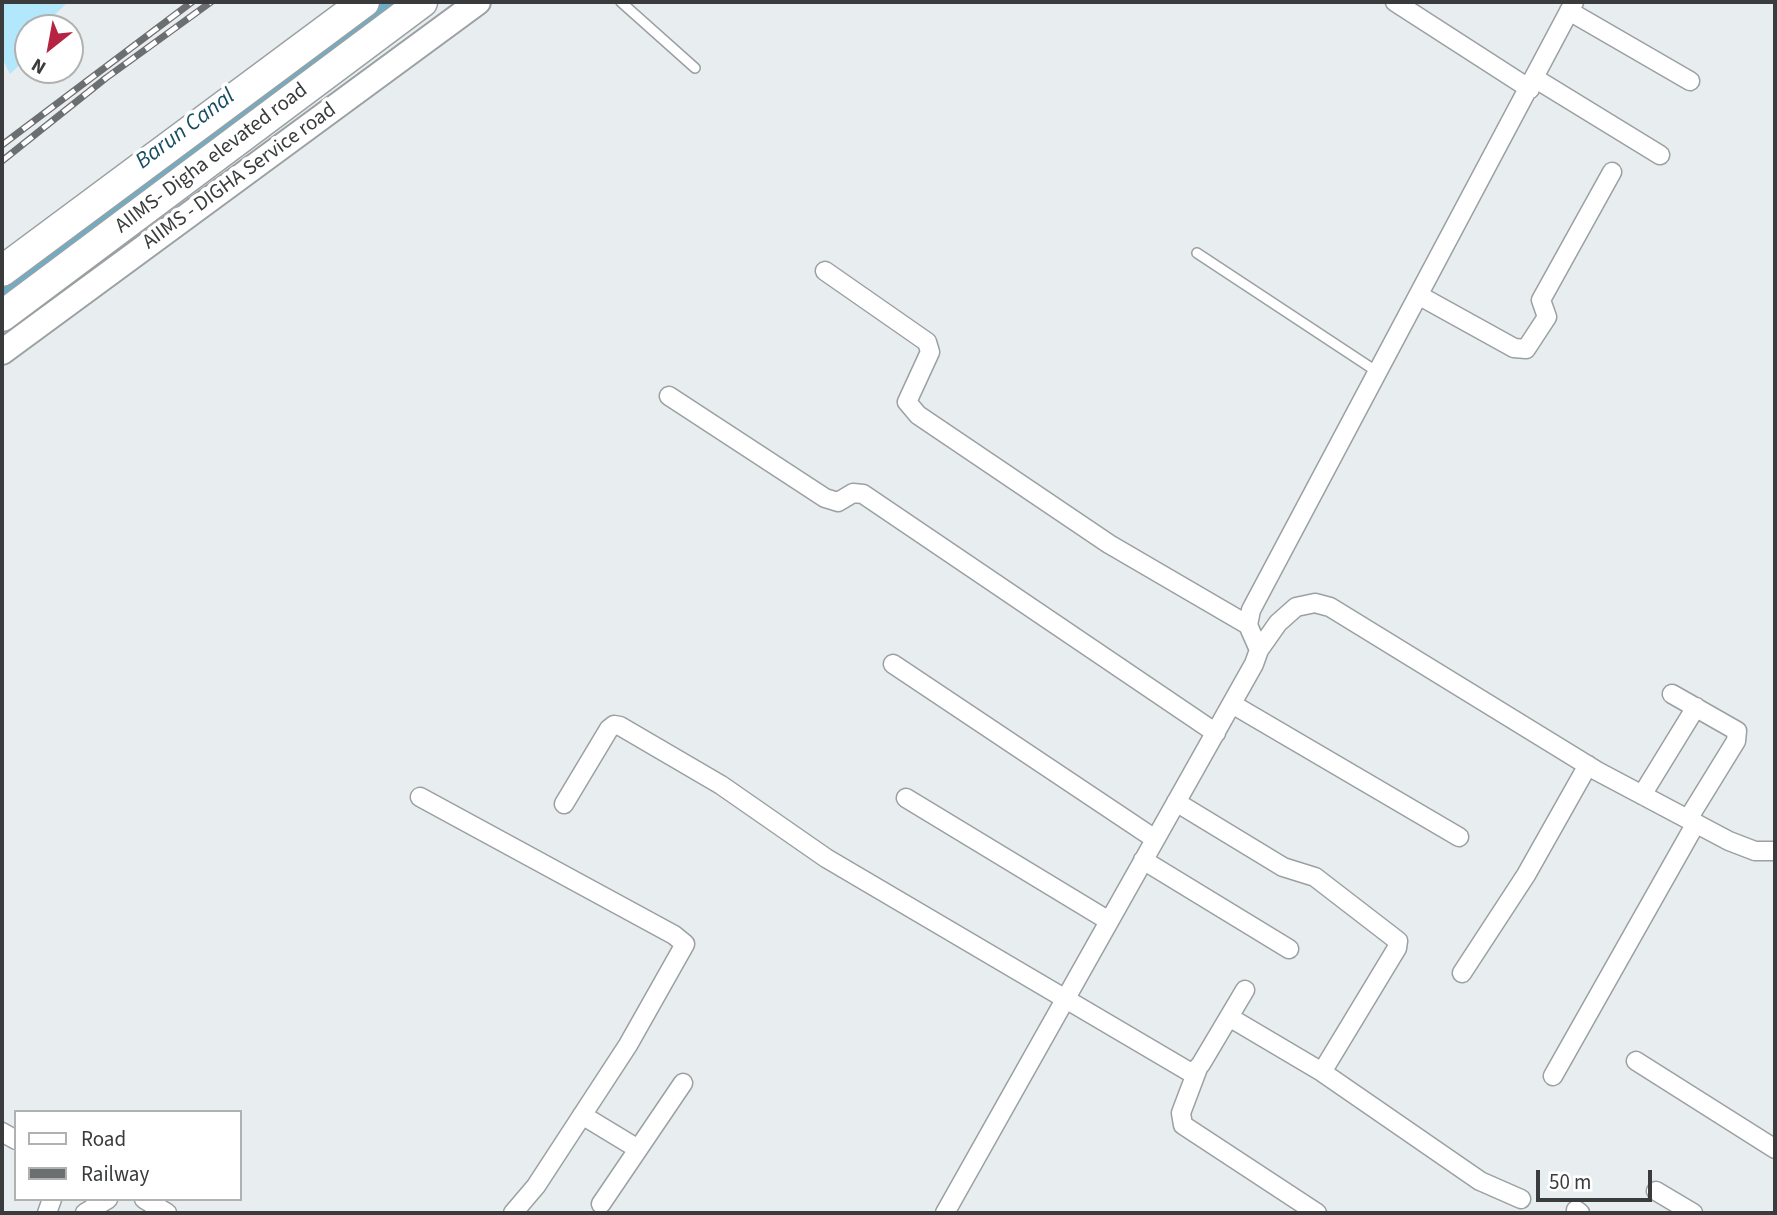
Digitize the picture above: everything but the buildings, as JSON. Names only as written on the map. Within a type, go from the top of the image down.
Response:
[{"type":"highway","name":"AIIMS- Digha elevated road","points":[[2,271],[364,2]]},
{"type":"highway","name":"AIIMS- Digha elevated road","points":[[2,316],[422,2]]},
{"type":"main road","name":"AIIMS - DIGHA Service road","points":[[2,352],[478,2]]},
{"type":"street","points":[[1395,2],[1660,155]]},
{"type":"street","points":[[1259,650],[1248,625],[1251,610],[1533,84],[1572,6],[1690,81]]},
{"type":"street","points":[[1420,296],[1514,348],[1526,349],[1547,317],[1541,300],[1612,172]]},
{"type":"street","points":[[825,271],[927,342],[930,352],[907,402],[911,409],[986,464],[1109,544],[1248,625]]},
{"type":"street","points":[[670,396],[825,499],[838,502],[853,493],[863,494],[1216,733]]},
{"type":"street","points":[[945,1213],[1216,733],[1259,650],[1278,623],[1296,607],[1315,603],[1330,607],[1588,765],[1642,795],[1755,851],[1775,851]]},
{"type":"street","points":[[893,664],[1155,839]]},
{"type":"street","points":[[1553,1076],[1738,735],[1734,727],[1672,694]]},
{"type":"street","points":[[1232,704],[1460,837]]},
{"type":"street","points":[[1642,795],[1696,707]]},
{"type":"street","points":[[564,804],[609,729],[617,725],[721,785],[826,858],[1064,1000],[1183,1069],[1191,1072],[1198,1068]]},
{"type":"street","points":[[1462,973],[1526,875],[1588,765]]},
{"type":"street","points":[[420,797],[674,935],[685,944],[628,1045],[536,1186],[513,1213]]},
{"type":"street","points":[[906,799],[1109,921]]},
{"type":"street","points":[[1176,802],[1283,867],[1315,877],[1396,938],[1397,948],[1322,1072]]},
{"type":"street","points":[[1143,860],[1289,949]]},
{"type":"street","points":[[1245,990],[1198,1068],[1181,1113],[1182,1125],[1317,1213]]},
{"type":"street","points":[[1229,1017],[1322,1072],[1480,1181],[1521,1199]]},
{"type":"street","points":[[1636,1061],[1775,1149]]},
{"type":"street","points":[[601,1204],[683,1083]]},
{"type":"street","points":[[582,1115],[638,1149]]},
{"type":"street","points":[[1656,1191],[1693,1213]]},
{"type":"street","points":[[85,1213],[105,1201]]},
{"type":"street","points":[[148,1201],[167,1213]]},
{"type":"lane","points":[[621,2],[695,68]]},
{"type":"lane","points":[[1197,253],[1379,373]]},
{"type":"shaded area","points":[[2,2],[68,2],[55,14],[14,14],[14,70],[10,74],[2,58]]},
{"type":"waterway","name":"Barun Canal","points":[[2,294],[397,2]]},
{"type":"railway","points":[[2,145],[192,2]]},
{"type":"railway","points":[[2,161],[106,78],[211,2]]}]
